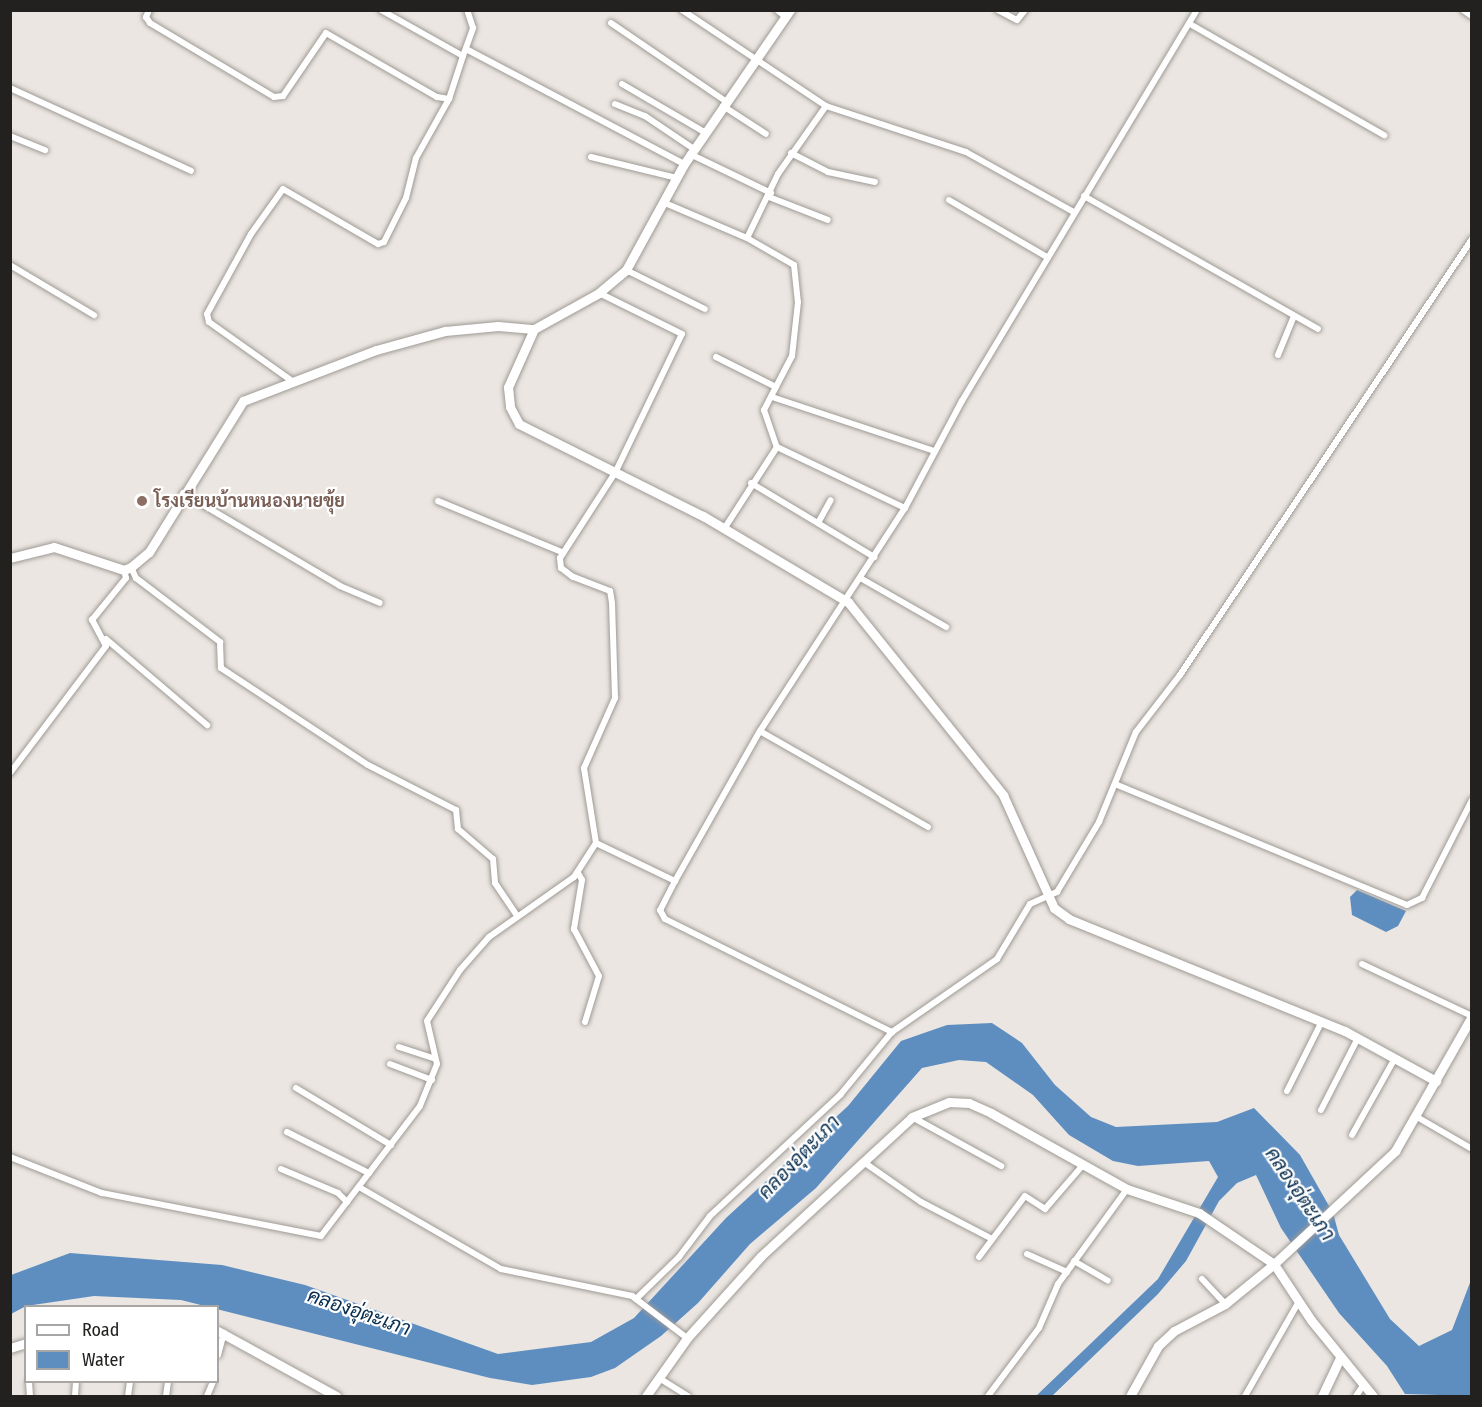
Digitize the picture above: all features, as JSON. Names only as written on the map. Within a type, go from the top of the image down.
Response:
[{"type":"street","points":[[149,10],[146,17],[150,23],[274,97],[283,96],[326,33],[437,97],[449,99]]},
{"type":"street","points":[[381,10],[684,164]]},
{"type":"street","points":[[292,381],[209,322],[207,314],[283,189],[378,244],[384,243],[406,198],[416,158],[449,99],[473,28],[467,10]]},
{"type":"street","points":[[682,10],[756,63],[826,106],[966,152],[1074,212]]},
{"type":"street","points":[[207,725],[106,639],[92,620],[126,578],[127,569],[149,552],[183,493],[243,400],[292,381],[445,331],[498,326],[534,329],[599,293],[626,270],[704,132],[756,63],[788,14],[777,10]]},
{"type":"street","points":[[998,10],[1017,20],[1025,10]]},
{"type":"street","points":[[892,1032],[665,919],[660,909],[760,731],[862,579],[905,508],[934,451],[1047,257],[1197,10]]},
{"type":"street","points":[[1463,10],[1472,16]]},
{"type":"street","points":[[611,23],[766,134]]},
{"type":"street","points":[[1190,24],[1384,135]]},
{"type":"street","points":[[622,84],[704,132]]},
{"type":"street","points":[[10,88],[191,171]]},
{"type":"street","points":[[615,104],[645,116],[692,152],[770,195],[828,220]]},
{"type":"street","points":[[747,238],[791,153],[826,106]]},
{"type":"street","points":[[10,136],[45,150]]},
{"type":"street","points":[[791,153],[828,172],[875,182]]},
{"type":"street","points":[[591,157],[677,178]]},
{"type":"street","points":[[1084,196],[1318,329]]},
{"type":"street","points":[[949,200],[1047,257]]},
{"type":"street","points":[[664,203],[747,238],[794,265],[797,326],[792,356],[764,410],[777,447],[905,508]]},
{"type":"street","points":[[638,1300],[679,1257],[710,1216],[840,1095],[892,1032],[997,959],[1030,904],[1047,897],[1063,882],[1115,784],[1132,738],[1180,675],[1472,239]]},
{"type":"street","points":[[10,265],[94,315]]},
{"type":"street","points":[[626,270],[705,309]]},
{"type":"street","points":[[10,1157],[102,1193],[222,1213],[305,1235],[321,1236],[420,1106],[432,1080],[435,1059],[427,1021],[460,970],[489,937],[578,873],[596,843],[584,768],[615,698],[612,603],[610,591],[601,584],[573,577],[561,568],[562,552],[615,473],[682,334],[599,293]]},
{"type":"street","points":[[1278,355],[1294,316]]},
{"type":"street","points":[[534,329],[508,387],[510,407],[519,424],[724,529],[848,602],[1003,795],[1025,836],[1047,897],[1069,919],[1322,1021],[1436,1081]]},
{"type":"street","points":[[716,357],[776,387]]},
{"type":"street","points":[[772,397],[934,451]]},
{"type":"street","points":[[724,529],[777,447]]},
{"type":"street","points":[[752,483],[874,557]]},
{"type":"street","points":[[183,493],[340,586],[380,603]]},
{"type":"street","points":[[818,523],[831,500]]},
{"type":"street","points":[[438,501],[562,552]]},
{"type":"street","points":[[10,558],[54,547],[127,569],[220,642],[221,668],[368,765],[456,810],[458,829],[493,859],[495,883],[517,916]]},
{"type":"street","points":[[862,579],[946,627]]},
{"type":"street","points":[[10,773],[106,646],[106,639]]},
{"type":"street","points":[[760,731],[928,827]]},
{"type":"street","points":[[1115,784],[1407,904],[1422,898],[1472,800]]},
{"type":"street","points":[[596,843],[675,881]]},
{"type":"street","points":[[578,873],[582,880],[574,929],[599,976],[585,1023]]},
{"type":"street","points":[[1130,1396],[1158,1346],[1174,1331],[1225,1304],[1333,1213],[1395,1151],[1417,1117],[1472,1016],[1362,964]]},
{"type":"street","points":[[1287,1091],[1322,1021]]},
{"type":"street","points":[[1321,1110],[1358,1038]]},
{"type":"street","points":[[399,1047],[435,1059]]},
{"type":"street","points":[[1352,1135],[1395,1058]]},
{"type":"street","points":[[390,1064],[432,1080]]},
{"type":"street","points":[[296,1088],[391,1145]]},
{"type":"street","points":[[646,1396],[683,1335],[761,1256],[865,1163],[912,1117],[934,1105],[969,1103],[1127,1189],[1211,1219],[1274,1264],[1298,1303],[1362,1387],[1373,1396]]},
{"type":"street","points":[[912,1117],[1001,1166]]},
{"type":"street","points":[[1417,1117],[1472,1149]]},
{"type":"street","points":[[287,1132],[369,1173]]},
{"type":"street","points":[[865,1163],[921,1202],[992,1239]]},
{"type":"street","points":[[979,1257],[1025,1196],[1045,1209],[1083,1164]]},
{"type":"street","points":[[281,1169],[338,1193],[347,1202]]},
{"type":"street","points":[[359,1187],[501,1269],[638,1300],[683,1335]]},
{"type":"street","points":[[988,1396],[1039,1328],[1066,1272],[1127,1189]]},
{"type":"street","points":[[1027,1254],[1066,1272]]},
{"type":"street","points":[[1074,1261],[1107,1281]]},
{"type":"street","points":[[1202,1279],[1225,1304]]},
{"type":"street","points":[[1245,1396],[1298,1303]]},
{"type":"street","points":[[219,1347],[221,1332],[336,1396]]},
{"type":"street","points":[[1322,1396],[1340,1358]]},
{"type":"street","points":[[659,1378],[688,1396]]},
{"type":"street","points":[[1356,1396],[1362,1387]]},
{"type":"water","points":[[1357,890],[1406,911],[1398,926],[1386,932],[1352,915],[1350,897]]},
{"type":"water","name":"คลองอุ่ตะเภา","points":[[992,1023],[1022,1043],[1055,1085],[1091,1117],[1116,1127],[1217,1122],[1254,1108],[1300,1155],[1333,1213],[1339,1235],[1390,1319],[1419,1346],[1452,1330],[1471,1280],[1471,1396],[1405,1394],[1387,1366],[1339,1313],[1281,1228],[1256,1175],[1237,1183],[1219,1201],[1186,1261],[1158,1294],[1052,1396],[1036,1396],[1158,1279],[1218,1177],[1209,1161],[1138,1166],[1113,1161],[1069,1135],[1033,1095],[986,1062],[959,1060],[922,1068],[816,1188],[750,1244],[698,1303],[661,1336],[615,1368],[591,1377],[532,1385],[490,1378],[219,1310],[219,1305],[201,1305],[181,1300],[94,1296],[24,1305],[11,1314],[11,1275],[70,1253],[222,1265],[305,1285],[498,1354],[591,1342],[634,1318],[726,1218],[848,1106],[901,1041],[947,1025]]},
{"type":"place","name":"โรงเรียนบ้านหนองนายขุ้ย","points":[[142,501]]}]
